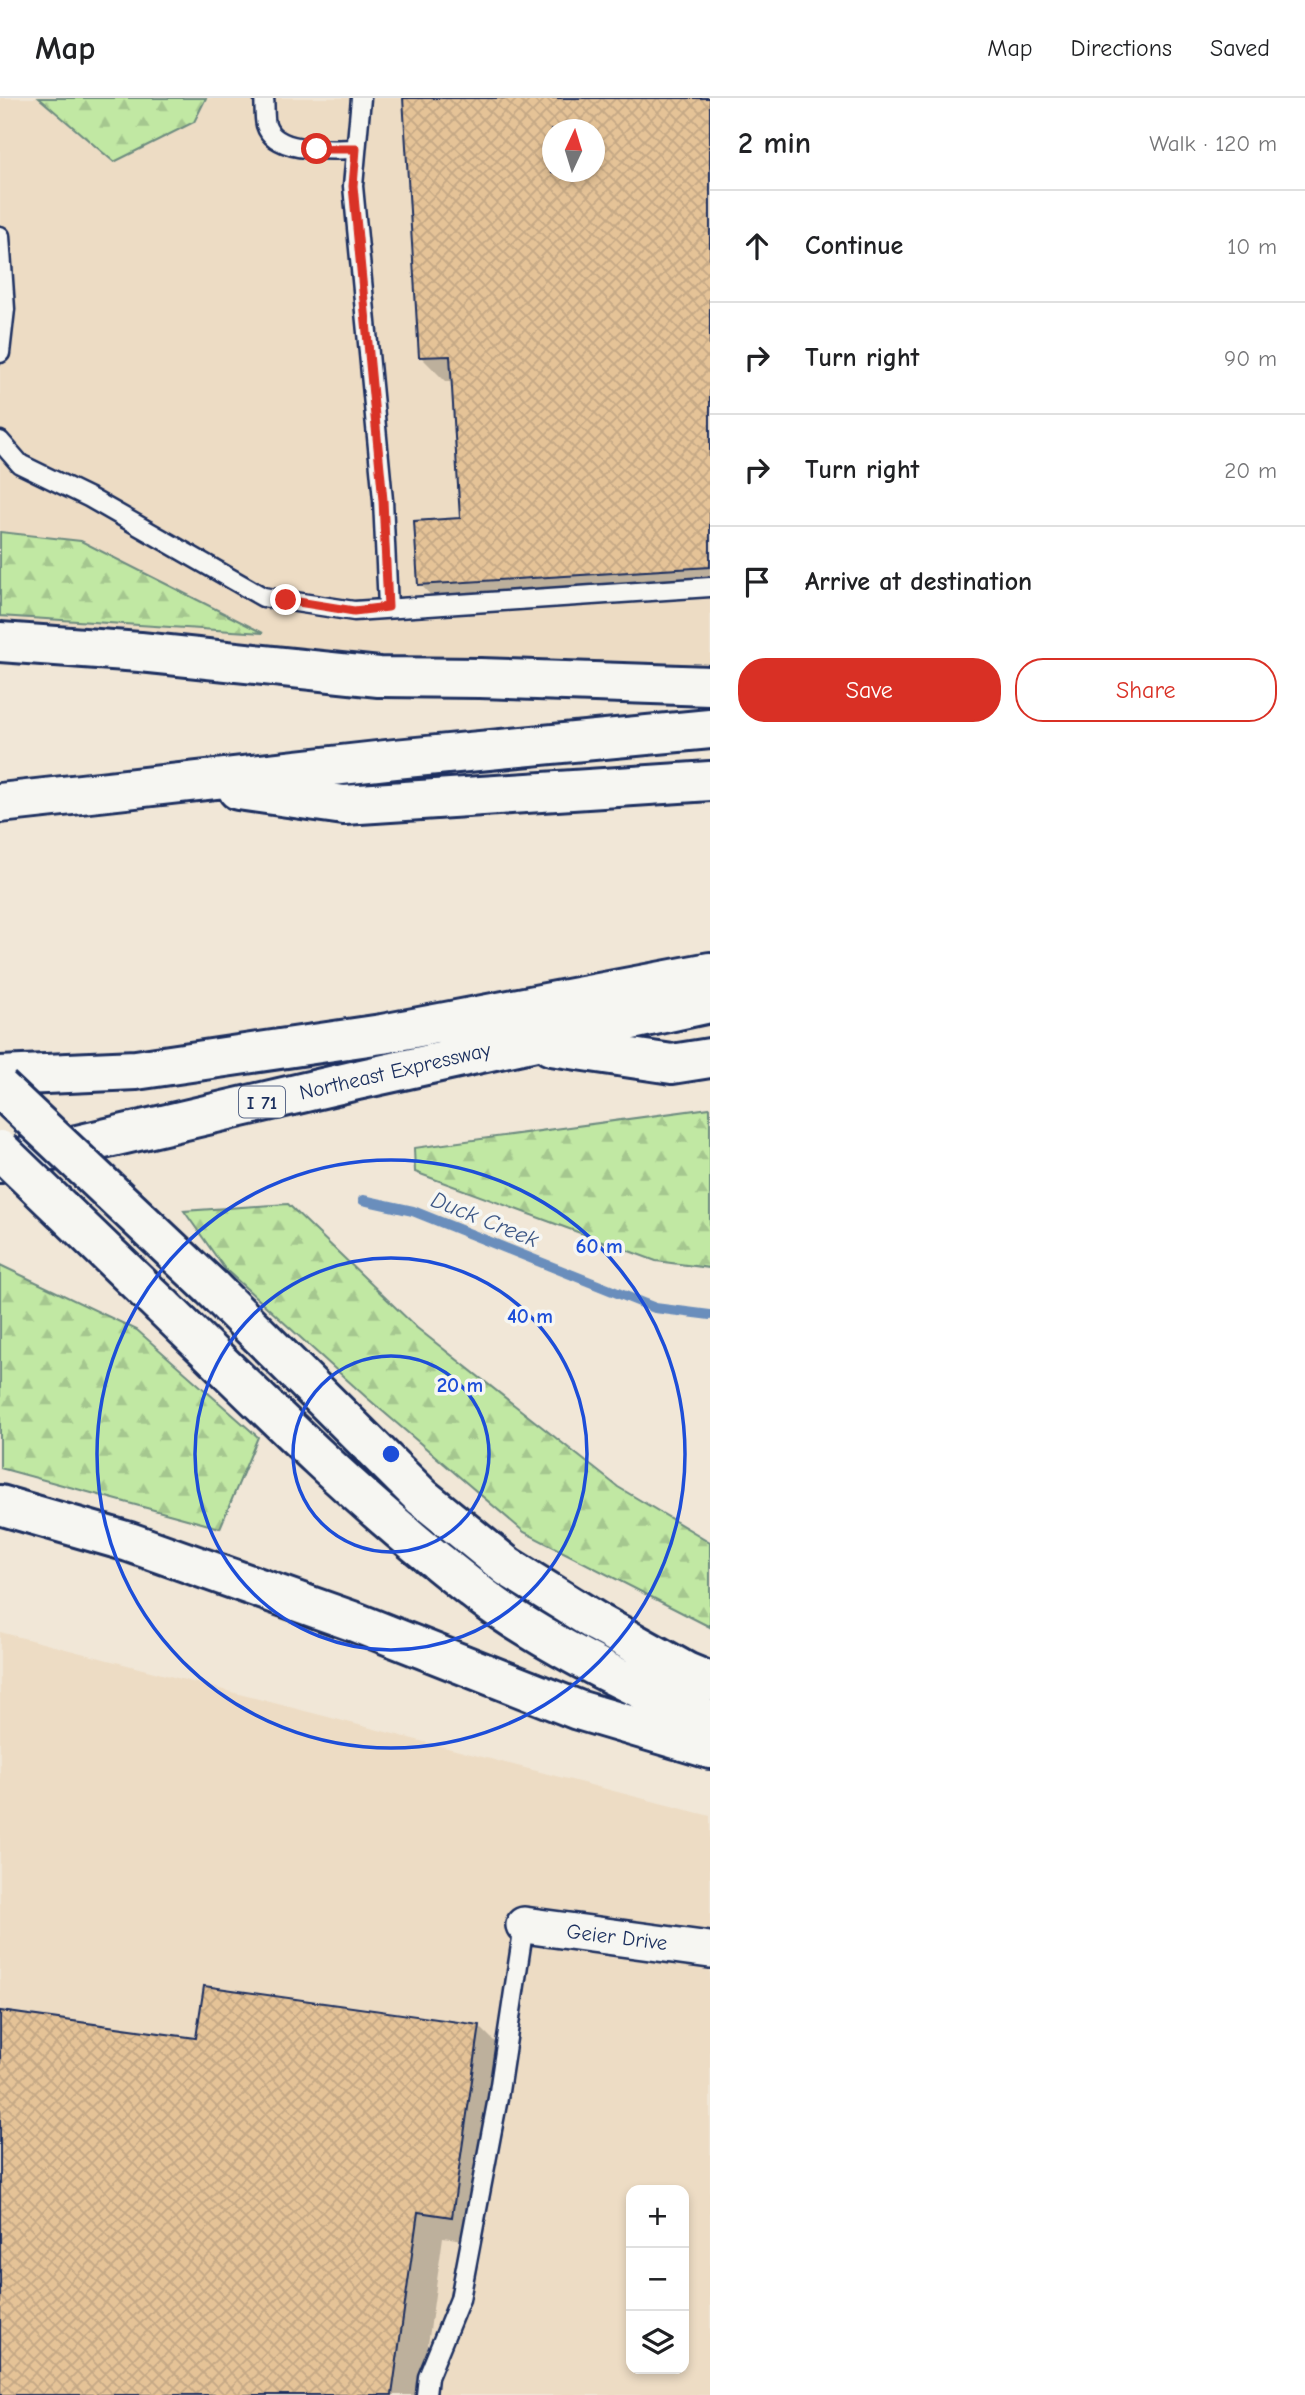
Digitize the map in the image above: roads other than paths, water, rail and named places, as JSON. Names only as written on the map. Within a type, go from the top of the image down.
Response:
[{"type":"highway","points":[[0,642],[140,652],[379,677],[710,686]]},
{"type":"highway","points":[[0,803],[181,781],[710,729]]},
{"type":"highway","points":[[181,781],[344,805],[710,782]]},
{"type":"highway","points":[[0,1076],[136,1070],[355,1038],[710,972]]},
{"type":"highway","name":"Northeast Expressway","points":[[0,1163],[525,1042],[710,1003]]},
{"type":"highway","points":[[525,1042],[672,1064],[710,1058]]},
{"type":"highway","points":[[0,1088],[19,1103],[212,1288],[422,1497],[508,1567],[598,1623],[685,1672],[710,1682]]},
{"type":"highway","points":[[0,1150],[378,1513],[466,1584],[525,1626],[575,1655],[630,1685],[710,1721]]},
{"type":"highway","points":[[0,1505],[129,1542],[355,1622],[578,1710],[710,1749]]},
{"type":"highway","points":[[598,1623],[710,1665]]},
{"type":"street","name":"Geier Drive","points":[[524,1925],[710,1950]]},
{"type":"lane","points":[[264,98],[266,126],[272,136],[297,148],[356,149]]},
{"type":"lane","points":[[361,98],[353,186],[383,500],[388,607]]},
{"type":"lane","points":[[0,236],[5,309],[0,353]]},
{"type":"lane","points":[[0,441],[20,464],[90,498],[263,597],[354,611],[710,587]]},
{"type":"lane","points":[[426,2395],[428,2377],[460,2299],[498,2098],[524,1925]]},
{"type":"waterway","name":"Duck Creek","points":[[363,1200],[413,1211],[655,1308],[710,1315]]}]
